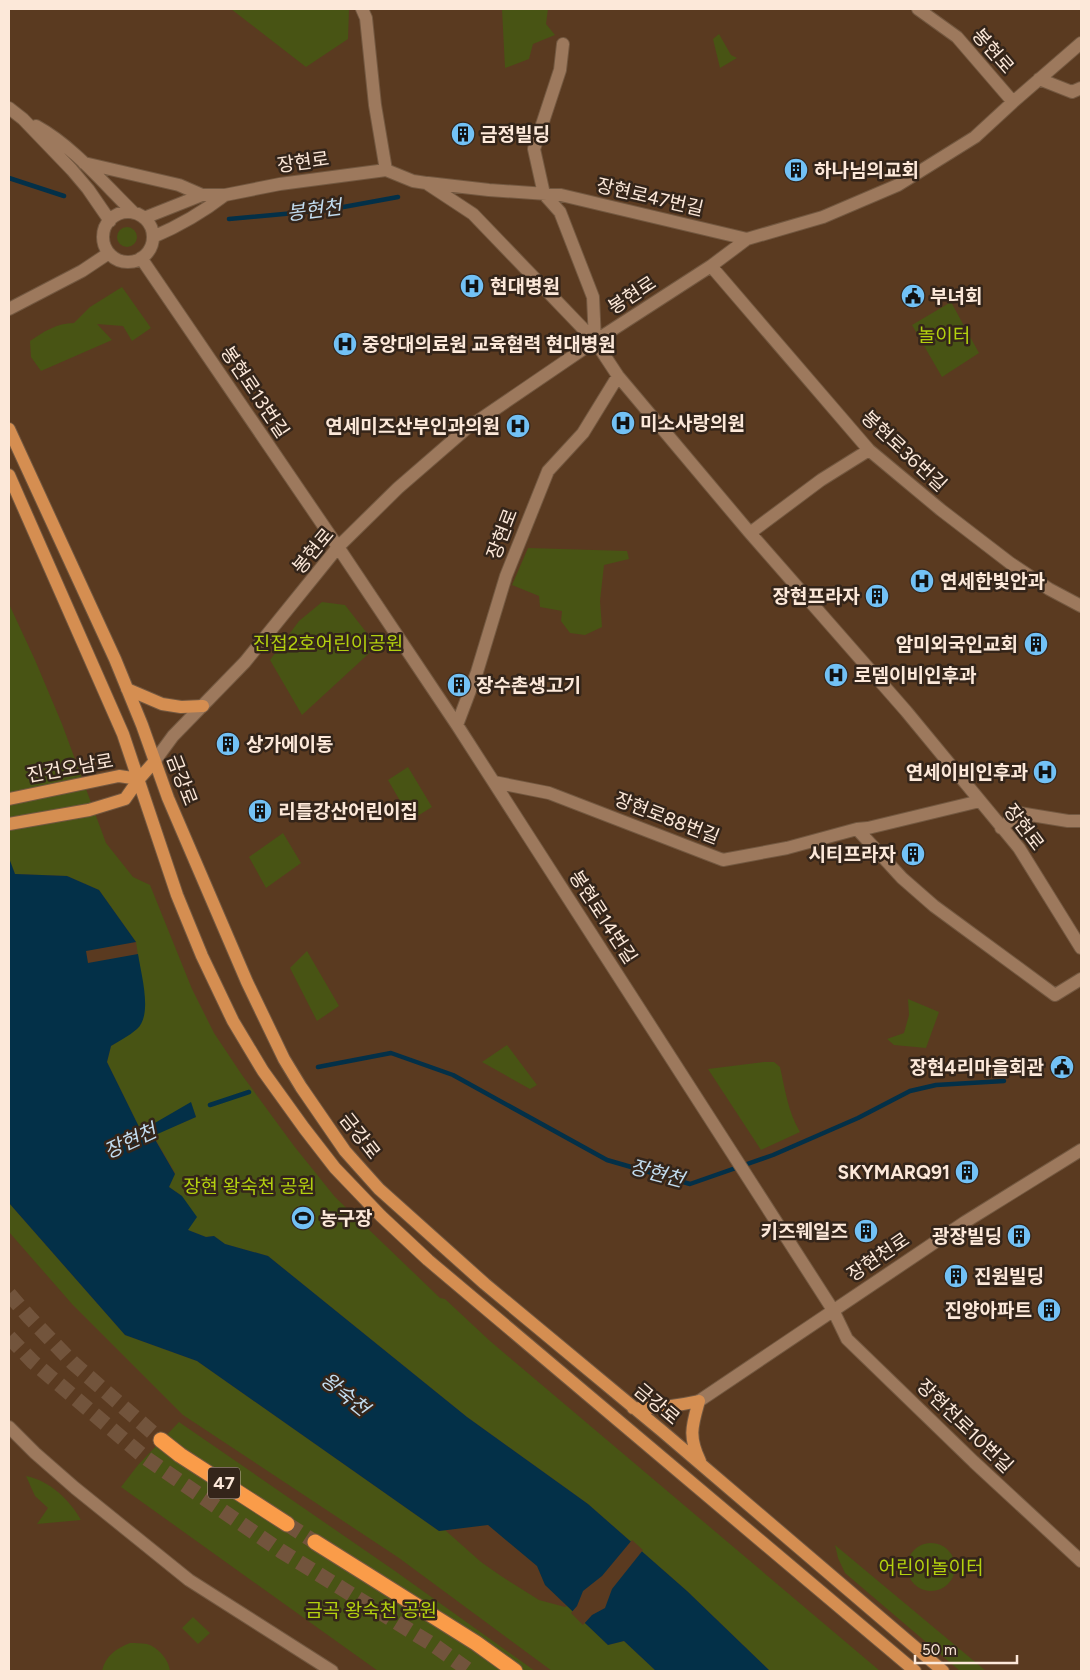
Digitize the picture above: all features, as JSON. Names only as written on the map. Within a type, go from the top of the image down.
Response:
[{"type":"highway","name":"47","points":[[161,1440],[180,1455],[287,1524]]},
{"type":"highway","points":[[315,1542],[476,1643],[514,1671]]},
{"type":"main road","name":"금강로","points":[[9,429],[127,689],[142,725],[154,762],[246,982],[284,1058],[301,1087],[345,1151],[406,1214],[485,1284],[702,1465],[942,1671]]},
{"type":"main road","name":"금강로","points":[[9,475],[123,734],[177,895],[202,956],[232,1021],[263,1071],[304,1128],[335,1168],[381,1216],[428,1260],[915,1671]]},
{"type":"main road","points":[[127,689],[162,704],[181,707],[203,706]]},
{"type":"main road","name":"진건오남로","points":[[9,824],[89,810],[118,802],[125,799],[154,762]]},
{"type":"main road","name":"진건오남로","points":[[9,799],[119,776],[139,779]]},
{"type":"main road","points":[[633,1408],[671,1407],[699,1401],[692,1429],[693,1447],[702,1465]]},
{"type":"street","points":[[362,9],[366,18],[375,106],[386,170]]},
{"type":"street","name":"봉현로","points":[[918,9],[957,37],[1012,102]]},
{"type":"street","name":"봉현로","points":[[154,762],[173,736],[246,662],[338,547],[398,488],[466,429],[595,341],[711,266],[747,239],[823,217],[898,185],[975,137],[1012,102],[1081,43]]},
{"type":"street","points":[[563,44],[560,70],[534,149],[544,194],[560,212],[593,297],[595,341]]},
{"type":"street","points":[[1040,79],[1072,92],[1081,88]]},
{"type":"street","points":[[9,108],[23,119],[72,170],[110,221]]},
{"type":"street","points":[[23,119],[48,132],[83,162],[139,215],[152,229],[152,245],[148,253],[134,261],[125,262],[118,260],[109,253],[104,240],[104,232],[110,221],[118,214],[126,212],[139,215],[202,196]]},
{"type":"street","points":[[83,162],[179,185],[202,196]]},
{"type":"street","name":"장현로","points":[[202,196],[386,170],[413,181],[426,182],[473,214],[595,341],[618,376],[750,532],[906,711],[1019,848],[1081,948]]},
{"type":"street","name":"장현로47번길","points":[[426,182],[561,195],[747,239]]},
{"type":"street","points":[[153,237],[207,209],[225,194]]},
{"type":"street","points":[[9,309],[82,271],[109,253]]},
{"type":"street","name":"봉현로13번길","points":[[141,258],[338,547]]},
{"type":"street","name":"봉현로36번길","points":[[711,266],[719,278],[757,318],[869,450],[941,510],[1010,563],[1049,589],[1081,606]]},
{"type":"street","name":"장현로","points":[[457,725],[477,672],[506,576],[548,471],[582,433],[618,376]]},
{"type":"street","points":[[750,532],[821,480],[869,450]]},
{"type":"street","name":"봉현로14번길","points":[[338,547],[494,782],[833,1310]]},
{"type":"street","name":"장현로88번길","points":[[494,782],[550,793],[723,860],[787,848],[980,801]]},
{"type":"street","points":[[1001,828],[1019,813],[1081,822]]},
{"type":"street","points":[[857,830],[902,878],[934,906],[1055,995],[1081,979]]},
{"type":"street","name":"장현천로","points":[[699,1401],[965,1222],[1081,1150]]},
{"type":"street","name":"장현천로10번길","points":[[833,1310],[847,1339],[967,1455],[1081,1561]]},
{"type":"street","points":[[9,1427],[75,1488],[189,1580],[332,1671]]},
{"type":"green space","points":[[231,9],[349,9],[348,39],[306,67]]},
{"type":"green space","points":[[502,9],[548,9],[546,24],[555,35],[533,44],[529,59],[505,68]]},
{"type":"green space","points":[[719,34],[731,55],[737,58],[720,68],[713,39]]},
{"type":"green space","points":[[127,227],[134,230],[137,237],[134,244],[127,247],[120,244],[117,237],[120,230]]},
{"type":"green space","points":[[122,287],[151,328],[132,341],[123,326],[97,324],[112,340],[41,371],[31,357],[30,341],[56,326],[74,323],[90,307]]},
{"type":"green space","name":"놀이터","points":[[951,302],[979,353],[942,377],[912,325]]},
{"type":"green space","points":[[528,548],[627,551],[629,559],[604,565],[600,601],[602,627],[585,635],[570,633],[561,621],[562,611],[540,607],[539,596],[512,585]]},
{"type":"green space","name":"진접2호어린이공원","points":[[322,602],[345,605],[377,646],[302,715],[270,660],[299,621]]},
{"type":"green space","name":"장현 왕숙천 공원","points":[[9,604],[62,724],[106,843],[133,877],[150,885],[192,989],[214,1033],[294,1146],[335,1197],[440,1298],[445,1299],[490,1341],[880,1671],[770,1671],[687,1591],[588,1504],[467,1417],[268,1256],[225,1244],[214,1236],[206,1237],[188,1230],[182,1196],[169,1187],[175,1173],[153,1135],[196,1117],[191,1103],[141,1131],[107,1062],[111,1046],[138,1028],[145,1002],[136,942],[99,890],[67,876],[15,874],[9,858]]},
{"type":"green space","points":[[408,767],[432,807],[411,820],[388,780]]},
{"type":"green space","points":[[283,833],[301,863],[266,888],[249,857]]},
{"type":"green space","points":[[307,951],[339,1006],[317,1021],[290,968]]},
{"type":"green space","points":[[908,999],[939,1012],[926,1048],[894,1045],[887,1039],[904,1033],[909,1015]]},
{"type":"green space","points":[[507,1045],[537,1085],[530,1089],[482,1062]]},
{"type":"green space","points":[[774,1062],[780,1067],[785,1092],[800,1132],[761,1150],[708,1069]]},
{"type":"green space","points":[[9,1203],[125,1335],[197,1361],[439,1531],[445,1530],[481,1562],[501,1576],[539,1600],[567,1606],[608,1645],[624,1641],[656,1671],[552,1671],[399,1558],[183,1415],[72,1304],[9,1232]]},
{"type":"green space","name":"금곡 왕숙천 공원","points":[[179,1422],[395,1571],[535,1671],[378,1671],[121,1487],[138,1465]]},
{"type":"green space","points":[[26,1476],[43,1482],[58,1492],[71,1505],[81,1520],[37,1524],[48,1508],[35,1496]]},
{"type":"green space","name":"어린이놀이터","points":[[926,1543],[936,1543],[948,1550],[955,1562],[955,1572],[948,1584],[936,1591],[926,1591],[918,1587],[911,1580],[907,1572],[907,1562],[911,1554],[918,1547]]},
{"type":"green space","points":[[835,1545],[986,1671],[960,1671],[845,1573],[838,1558]]},
{"type":"green space","points":[[193,1617],[210,1633],[198,1644],[182,1628]]},
{"type":"green space","points":[[130,1643],[147,1644],[155,1648],[165,1658],[170,1671],[102,1671],[112,1653]]},
{"type":"water","name":"왕숙천","points":[[9,858],[15,874],[67,876],[99,890],[136,942],[86,951],[88,963],[138,954],[145,994],[142,1023],[137,1029],[111,1046],[107,1062],[141,1131],[191,1102],[196,1117],[153,1136],[175,1174],[169,1187],[182,1196],[197,1217],[188,1230],[206,1237],[214,1236],[225,1244],[268,1256],[467,1417],[588,1504],[687,1591],[770,1671],[656,1671],[624,1641],[608,1645],[545,1585],[537,1566],[488,1525],[439,1531],[197,1361],[125,1335],[9,1203]]},
{"type":"pier","points":[[632,1540],[643,1550],[612,1589],[605,1608],[592,1615],[583,1625],[571,1613],[577,1606],[583,1591],[602,1576]]},
{"type":"waterway","name":"봉현천","points":[[9,178],[64,196]]},
{"type":"waterway","name":"봉현천","points":[[229,219],[327,210],[398,197]]},
{"type":"waterway","name":"장현천","points":[[318,1067],[391,1053],[453,1075],[607,1160],[690,1184],[773,1155],[858,1118],[910,1091],[936,1085],[1004,1081]]},
{"type":"waterway","name":"장현천","points":[[210,1105],[249,1092]]},
{"type":"tunnel","points":[[9,1294],[73,1363],[161,1440]]},
{"type":"tunnel","points":[[9,1337],[33,1362],[143,1456],[281,1551],[435,1646],[470,1671]]},
{"type":"tunnel","points":[[287,1524],[315,1542]]},
{"type":"place","name":"금정빌딩","points":[[463,134]]},
{"type":"place","name":"하나님의교회","points":[[796,170]]},
{"type":"place","name":"현대병원","points":[[472,286]]},
{"type":"place","name":"부녀회","points":[[913,296]]},
{"type":"place","name":"중앙대의료원 교육협력 현대병원","points":[[345,344]]},
{"type":"place","name":"미소사랑의원","points":[[623,423]]},
{"type":"place","name":"연세미즈산부인과의원","points":[[518,426]]},
{"type":"place","name":"연세한빛안과","points":[[922,581]]},
{"type":"place","name":"장현프라자","points":[[877,596]]},
{"type":"place","name":"암미외국인교회","points":[[1036,644]]},
{"type":"place","name":"로뎀이비인후과","points":[[836,675]]},
{"type":"place","name":"장수촌생고기","points":[[459,685]]},
{"type":"place","name":"상가에이동","points":[[228,744]]},
{"type":"place","name":"연세이비인후과","points":[[1045,772]]},
{"type":"place","name":"리틀강산어린이집","points":[[260,811]]},
{"type":"place","name":"시티프라자","points":[[913,854]]},
{"type":"place","name":"장현4리마을회관","points":[[1062,1067]]},
{"type":"place","name":"SKYMARQ91","points":[[967,1172]]},
{"type":"place","name":"농구장","points":[[303,1218]]},
{"type":"place","name":"키즈웨일즈","points":[[866,1231]]},
{"type":"place","name":"광장빌딩","points":[[1019,1236]]},
{"type":"place","name":"진원빌딩","points":[[956,1276]]},
{"type":"place","name":"진양아파트","points":[[1049,1310]]}]
